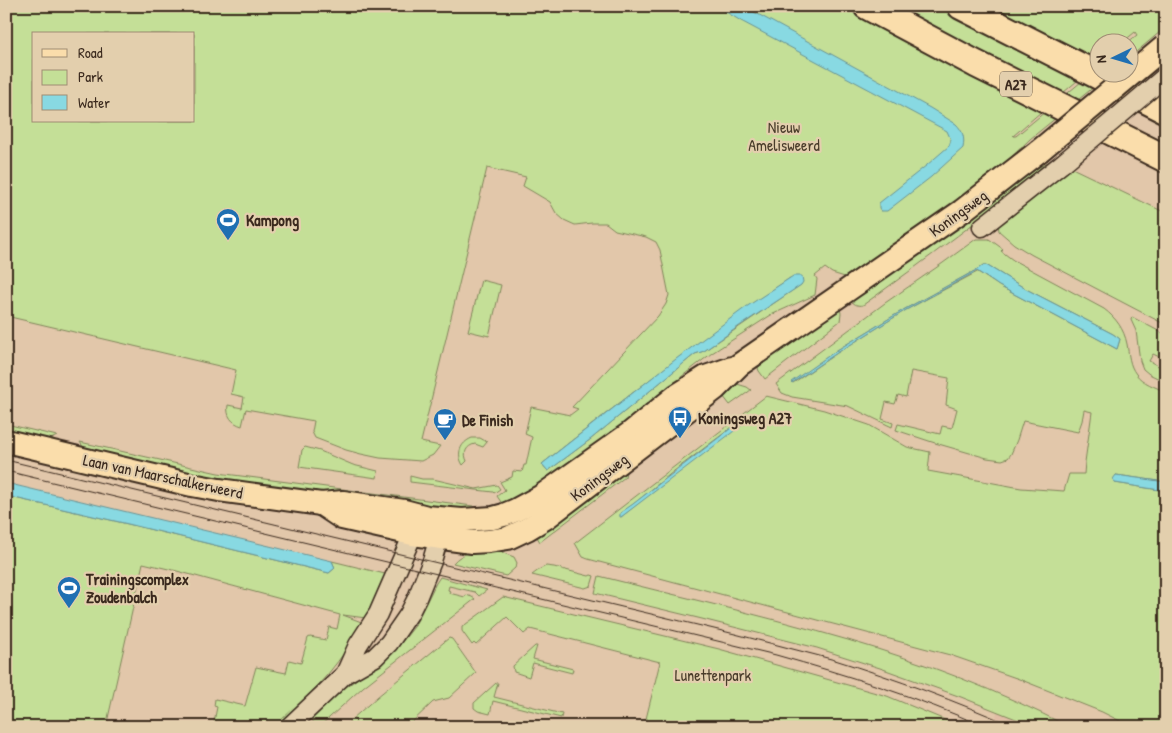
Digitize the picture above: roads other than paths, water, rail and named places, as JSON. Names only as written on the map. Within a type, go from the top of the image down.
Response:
[{"type":"highway","name":"A27","points":[[867,6],[976,64],[1166,159]]},
{"type":"highway","points":[[961,6],[1166,110]]},
{"type":"main road","name":"Koningsweg","points":[[439,537],[472,542],[489,541],[508,538],[527,529],[541,508],[715,389],[739,365],[962,211],[1165,47]]},
{"type":"main road","name":"Laan van Maarschalkerweerd","points":[[6,441],[219,490],[321,504],[343,502],[404,511],[427,517]]},
{"type":"main road","name":"Laan van Maarschalkerweerd","points":[[321,504],[342,518],[413,534],[439,537]]},
{"type":"main road","name":"Koningsweg","points":[[427,517],[462,520],[493,518],[541,508]]},
{"type":"street","name":"Koningsweg","points":[[982,227],[1063,163],[1166,76]]},
{"type":"street","points":[[289,727],[345,674],[375,657],[398,631],[409,614],[422,587],[439,537],[427,517],[413,534],[378,614],[358,645],[345,674]]},
{"type":"water","points":[[716,6],[743,6],[930,108],[956,124],[963,135],[963,148],[931,177],[887,211],[881,211],[879,203],[949,146],[951,140],[947,131]]},
{"type":"water","points":[[983,265],[1113,334],[1120,339],[1117,349],[999,286],[977,271],[906,310],[791,382],[837,350]]},
{"type":"water","points":[[793,276],[802,276],[803,282],[801,285],[704,351],[695,354],[591,439],[548,471],[542,464],[676,359],[746,307]]},
{"type":"water","points":[[750,415],[750,418],[738,428],[620,517],[620,513]]},
{"type":"water","points":[[1116,475],[1166,482],[1166,491],[1115,483],[1113,479]]},
{"type":"water","points":[[6,483],[332,561],[335,568],[329,573],[6,496]]},
{"type":"tram line","points":[[6,460],[735,634],[835,660],[926,691],[1015,727]]},
{"type":"tram line","points":[[6,471],[776,655],[882,687],[985,727]]},
{"type":"place","name":"Kampong","points":[[228,241]]},
{"type":"place","name":"Koningsweg A27","points":[[680,439]]},
{"type":"place","name":"De Finish","points":[[445,441]]},
{"type":"place","name":"Trainingscomplex Zoudenbalch","points":[[69,609]]},
{"type":"park label","name":"Nieuw Amelisweerd","points":[[784,136]]},
{"type":"park label","name":"Lunettenpark","points":[[713,675]]}]
